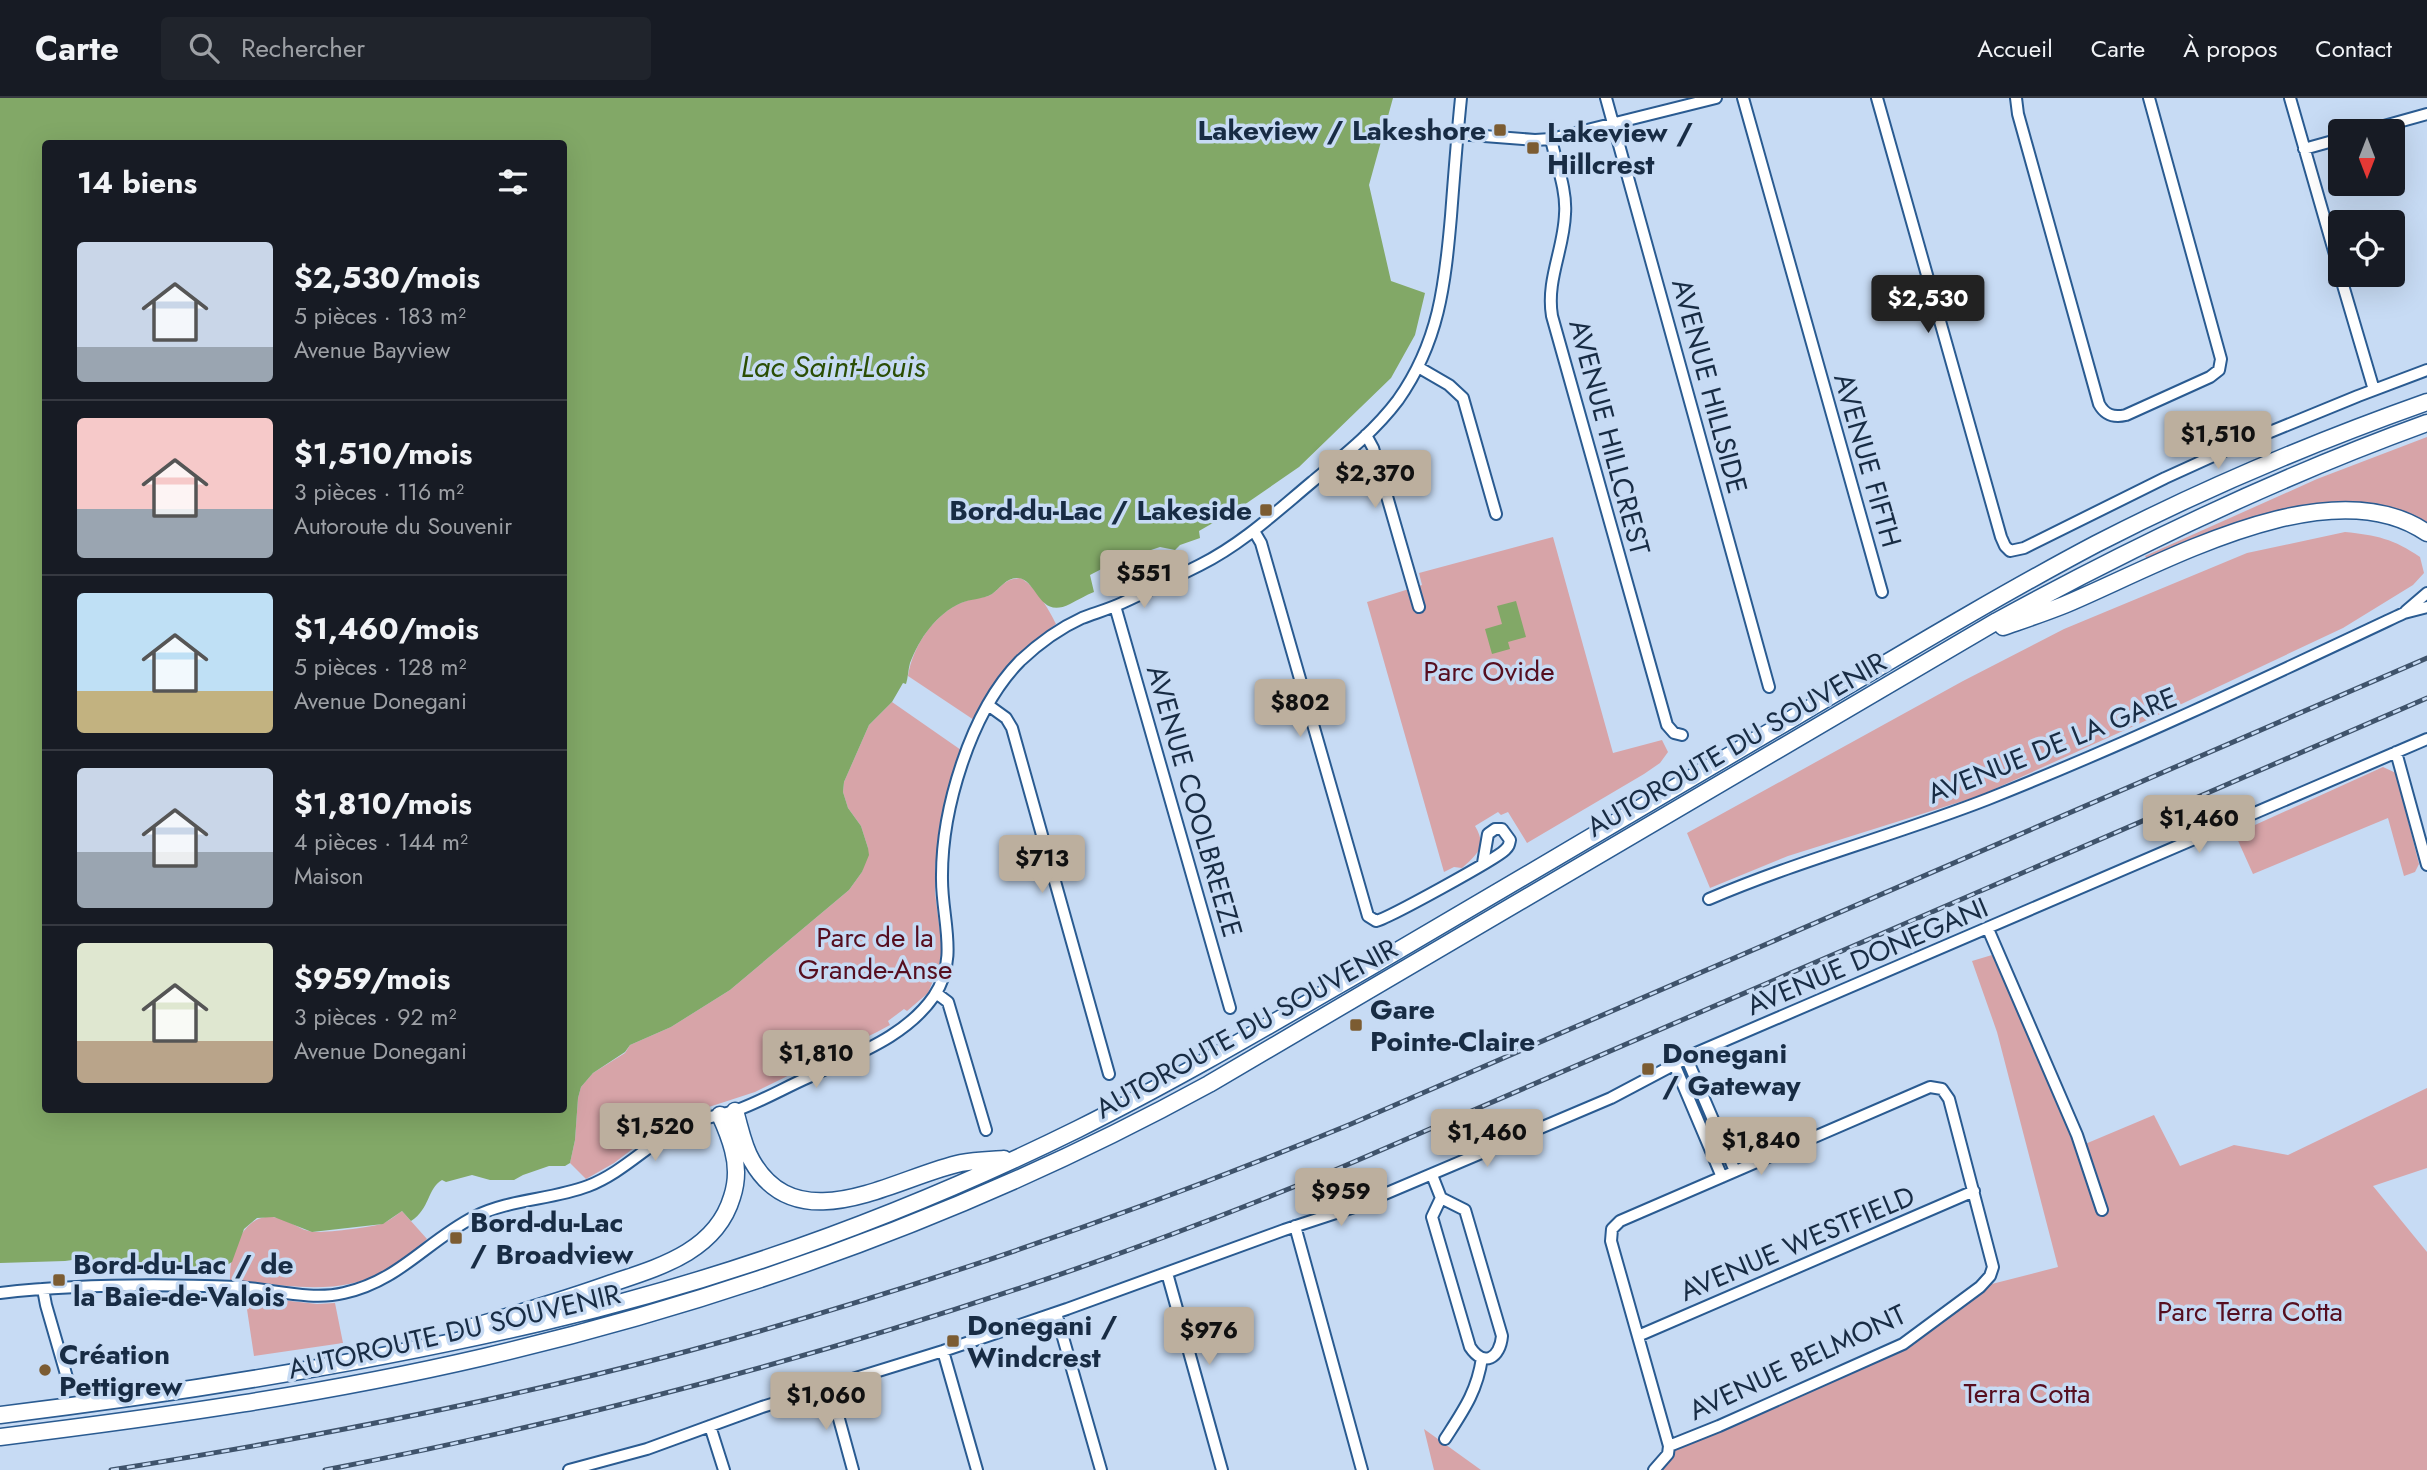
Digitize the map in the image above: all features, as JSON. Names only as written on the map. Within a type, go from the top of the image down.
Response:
[{"type":"highway","name":"AUTOROUTE DU SOUVENIR","points":[[0,1415],[209,1385],[360,1359],[537,1323],[678,1285],[863,1222],[1017,1158],[1146,1095],[1215,1057],[2056,565],[2220,485],[2326,440],[2427,402]]},
{"type":"highway","name":"AUTOROUTE DU SOUVENIR","points":[[0,1437],[261,1400],[356,1384],[493,1355],[603,1327],[738,1287],[933,1216],[1051,1164],[1221,1077],[2082,574],[2194,519],[2317,465],[2427,423]]},
{"type":"highway","points":[[1965,640],[2063,606],[2185,552],[2282,517],[2319,512],[2368,512],[2404,521],[2427,533]]},
{"type":"highway","points":[[728,1113],[758,1170],[778,1189],[807,1201],[848,1199],[962,1162],[1017,1158]]},
{"type":"highway","points":[[360,1359],[584,1293],[644,1272],[692,1250],[708,1238],[720,1223],[733,1192],[735,1161],[728,1113]]},
{"type":"street","points":[[0,1293],[121,1284],[231,1287],[322,1295],[365,1287],[393,1274],[456,1228],[482,1213],[595,1183],[679,1128],[700,1119],[728,1113],[890,1037],[913,1019],[936,993],[948,956],[949,940],[942,878],[950,813],[962,766],[988,705],[1006,677],[1027,654],[1068,626],[1213,558],[1254,530],[1366,435],[1396,402],[1418,367],[1435,327],[1444,289],[1461,98]]},
{"type":"street","name":"AVENUE HILLSIDE","points":[[1606,98],[1769,687]]},
{"type":"street","points":[[1458,134],[1551,139],[1716,98]]},
{"type":"street","name":"AVENUE FIFTH","points":[[1743,98],[1882,592]]},
{"type":"street","points":[[1877,98],[2001,537],[2010,551],[2024,548],[2198,463],[2427,370]]},
{"type":"street","points":[[2017,98],[2018,114],[2099,404],[2105,413],[2114,416],[2126,415],[2210,377],[2219,370],[2221,359],[2149,98]]},
{"type":"street","points":[[2290,98],[2328,232]]},
{"type":"street","points":[[2405,120],[2427,114]]},
{"type":"street","name":"AVENUE HILLCREST","points":[[1551,139],[1565,206],[1565,222],[1550,296],[1552,316],[1667,725],[1674,733],[1682,734]]},
{"type":"street","points":[[2304,149],[2328,142]]},
{"type":"street","points":[[2344,287],[2374,390]]},
{"type":"street","points":[[1418,367],[1448,385],[1463,398],[1496,514]]},
{"type":"street","points":[[1366,435],[1373,448],[1419,607]]},
{"type":"street","points":[[1254,530],[1261,543],[1368,916],[1376,921],[1386,918],[1483,863]]},
{"type":"street","name":"AVENUE DE LA GARE","points":[[2404,613],[2427,593]]},
{"type":"street","name":"AVENUE COOLBREEZE","points":[[1115,606],[1230,1008]]},
{"type":"street","name":"AVENUE DE LA GARE","points":[[1709,900],[1774,873],[1901,831],[2028,782],[2242,690],[2404,613],[2427,607]]},
{"type":"street","points":[[988,705],[1006,718],[1012,728],[1109,1074]]},
{"type":"street","name":"AVENUE DONEGANI","points":[[569,1470],[647,1449],[830,1386],[943,1351],[1365,1203],[1603,1102],[1686,1059],[2427,739]]},
{"type":"street","points":[[2396,751],[2427,864]]},
{"type":"street","points":[[1988,929],[2077,1135],[2102,1209]]},
{"type":"street","points":[[936,993],[948,1002],[986,1130]]},
{"type":"street","points":[[1686,1059],[1735,1171]]},
{"type":"street","points":[[1675,1066],[1722,1177]]},
{"type":"street","points":[[1669,1446],[1611,1241],[1612,1229],[1620,1221],[1930,1087],[1942,1089],[1949,1099],[1974,1191]]},
{"type":"street","points":[[1432,1175],[1441,1198],[1465,1210],[1502,1336],[1502,1345],[1492,1357],[1476,1356],[1470,1347],[1432,1217],[1441,1198]]},
{"type":"street","name":"AVENUE BELMONT","points":[[1654,1470],[1668,1454],[1669,1446],[1903,1344],[1980,1287],[1990,1276],[1993,1267],[1974,1191]]},
{"type":"street","name":"AVENUE WESTFIELD","points":[[1638,1336],[1974,1191]]},
{"type":"street","points":[[1295,1226],[1363,1470]]},
{"type":"street","points":[[1167,1273],[1222,1470]]},
{"type":"street","points":[[43,1289],[68,1381]]},
{"type":"street","points":[[1056,1313],[1101,1470]]},
{"type":"street","points":[[943,1351],[977,1470]]},
{"type":"street","points":[[1445,1439],[1477,1385],[1482,1358]]},
{"type":"street","points":[[830,1386],[853,1470]]},
{"type":"street","points":[[710,1426],[723,1470]]},
{"type":"green space","points":[[2427,437],[2427,528],[2352,507],[2149,563],[2145,556],[2317,479]]},
{"type":"green space","points":[[2345,532],[2375,536],[2402,546],[2420,557],[2424,573],[2413,585],[2343,628],[1979,796],[1788,856],[1710,888],[1687,833],[1963,681],[2064,629],[2247,553]]},
{"type":"green space","name":"Parc Ovide","points":[[1553,537],[1613,753],[1662,740],[1668,752],[1660,763],[1644,774],[1527,843],[1508,812],[1501,815],[1498,812],[1475,826],[1480,844],[1472,858],[1462,868],[1454,867],[1444,872],[1367,602],[1422,585],[1419,573]]},
{"type":"green space","points":[[1020,578],[1036,592],[1056,624],[1008,666],[990,690],[974,720],[908,676],[911,664],[927,631],[945,613],[966,601],[988,596],[1005,583]]},
{"type":"green space","name":"Parc de la Grande-Anse","points":[[892,702],[961,750],[944,805],[935,867],[935,893],[942,948],[939,966],[928,993],[907,1011],[904,1009],[888,1021],[890,1025],[877,1032],[755,1092],[672,1119],[614,1163],[586,1179],[570,1163],[575,1140],[578,1098],[581,1087],[593,1073],[625,1053],[630,1045],[671,1027],[730,990],[849,890],[862,872],[868,848],[861,826],[848,808],[843,792],[844,782],[869,725]]},
{"type":"green space","points":[[2383,767],[2396,773],[2419,864],[2415,872],[2404,876],[2388,818],[2253,874],[2235,834]]},
{"type":"green space","name":"Parc Terra Cotta","points":[[1992,955],[2078,1147],[2154,1115],[2180,1166],[2234,1145],[2288,1155],[2427,1088],[2427,1168],[2373,1186],[2427,1252],[2427,1470],[1654,1470],[1669,1446],[1903,1344],[1980,1287],[2058,1267],[1997,1032],[1972,961]]},
{"type":"green space","points":[[1690,1080],[1723,1156],[1719,1158],[1687,1082]]},
{"type":"green space","points":[[402,1211],[427,1239],[402,1260],[378,1275],[358,1282],[316,1287],[230,1280],[232,1260],[239,1238],[253,1222],[262,1218],[278,1218],[304,1229],[320,1232],[379,1225]]},
{"type":"green space","points":[[245,1296],[317,1304],[335,1303],[343,1343],[254,1356]]},
{"type":"green space","points":[[1424,1429],[1481,1470],[1434,1470]]},
{"type":"water","name":"Lac Saint-Louis","points":[[0,98],[1393,98],[1369,185],[1391,281],[1425,293],[1415,335],[1391,378],[1299,467],[1244,505],[1199,531],[1200,538],[1180,545],[1175,550],[1160,547],[1115,562],[1090,575],[1094,592],[1059,608],[1045,603],[1025,580],[1014,578],[989,596],[965,602],[936,620],[914,654],[906,684],[903,683],[892,702],[869,725],[844,782],[843,792],[848,808],[861,826],[868,848],[869,855],[862,872],[849,890],[730,990],[671,1027],[630,1045],[625,1052],[593,1073],[581,1087],[578,1098],[575,1140],[570,1163],[565,1166],[549,1166],[514,1180],[490,1180],[472,1175],[446,1182],[442,1180],[422,1211],[411,1221],[402,1211],[383,1224],[312,1232],[274,1217],[257,1218],[244,1229],[232,1262],[222,1268],[129,1268],[87,1258],[0,1263]]},
{"type":"water","points":[[1516,601],[1526,637],[1508,642],[1510,649],[1492,654],[1485,629],[1502,624],[1497,606]]},
{"type":"railway","points":[[111,1470],[401,1418],[617,1369],[857,1302],[1106,1219],[1351,1124],[2427,658]]},
{"type":"railway","points":[[325,1470],[583,1414],[838,1345],[964,1307],[1212,1219],[1335,1170],[2427,698]]},
{"type":"place","name":"Lakeview / Lakeshore","points":[[1500,130]]},
{"type":"place","name":"Lakeview / Hillcrest","points":[[1533,148]]},
{"type":"place","name":"Bord-du-Lac / Lakeside","points":[[1266,510]]},
{"type":"place","name":"Gare Pointe-Claire","points":[[1356,1025]]},
{"type":"place","name":"Donegani / Gateway","points":[[1648,1069]]},
{"type":"place","name":"Bord-du-Lac / Broadview","points":[[456,1238]]},
{"type":"place","name":"Bord-du-Lac / de la Baie-de-Valois","points":[[59,1280]]},
{"type":"place","name":"Donegani / Windcrest","points":[[953,1341]]},
{"type":"place","name":"Création Pettigrew","points":[[45,1370]]},
{"type":"park label","name":"Terra Cotta","points":[[2027,1393]]}]
